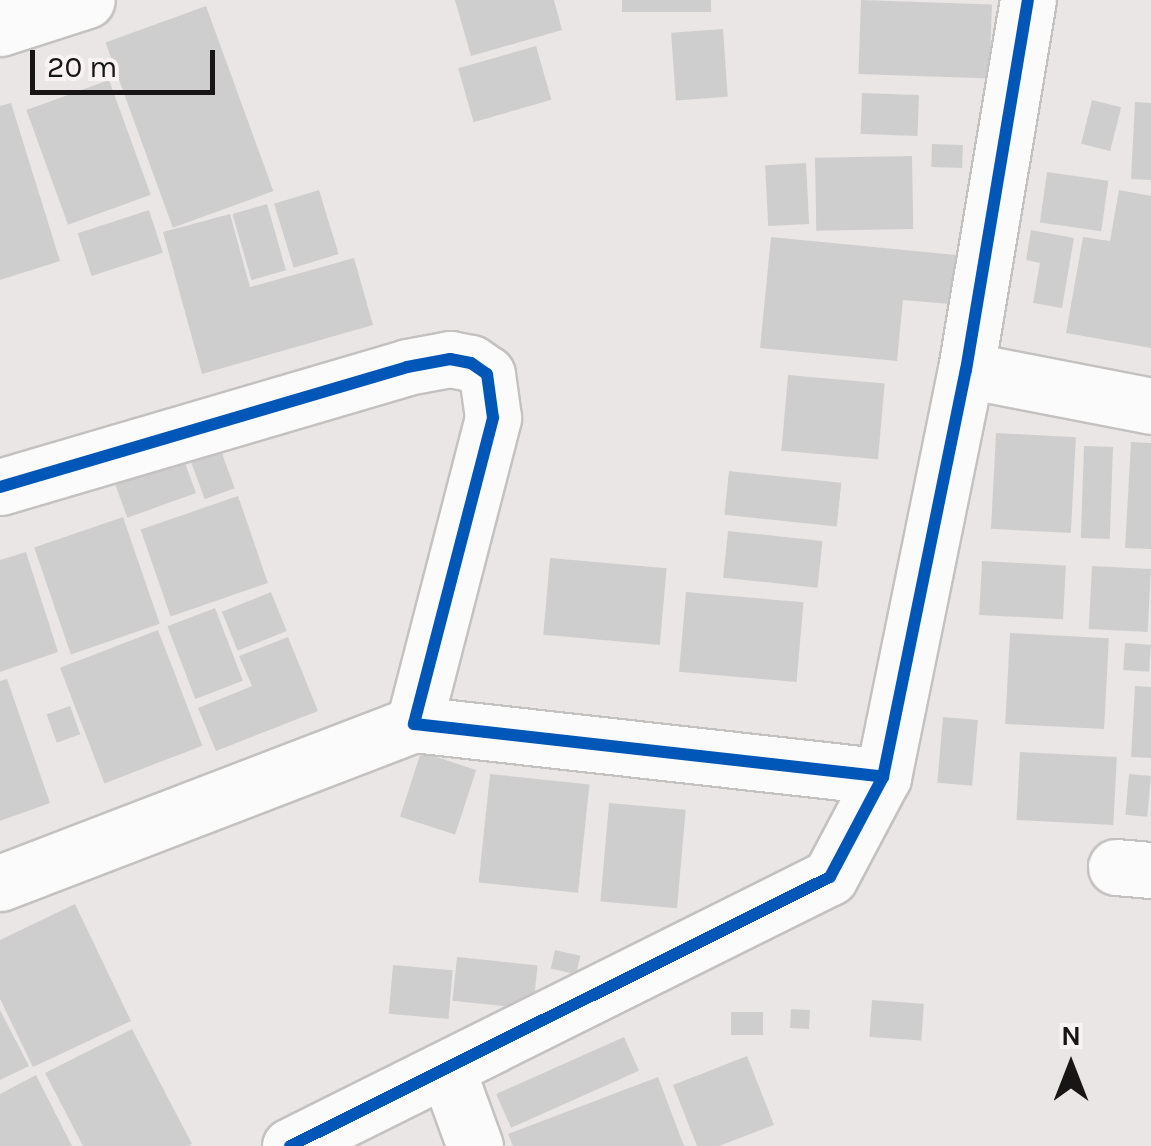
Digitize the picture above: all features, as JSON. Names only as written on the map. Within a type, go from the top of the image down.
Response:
[{"type":"street","points":[[0,28],[87,0]]},
{"type":"street","points":[[290,1146],[448,1072],[830,877],[883,777],[966,370],[1028,0]]},
{"type":"street","points":[[0,487],[407,368],[450,359],[471,363],[486,374],[492,418],[414,724]]},
{"type":"street","points":[[966,370],[1151,406]]},
{"type":"street","points":[[0,882],[414,724],[883,777]]},
{"type":"street","points":[[448,1072],[475,1146]]},
{"type":"building","points":[[455,0],[554,0],[562,30],[471,56]]},
{"type":"building","points":[[622,0],[711,0],[711,12],[622,12]]},
{"type":"building","points":[[861,0],[992,5],[989,79],[858,74]]},
{"type":"building","points":[[206,6],[273,191],[173,228],[105,43]]},
{"type":"building","points":[[723,29],[728,97],[676,100],[671,33]]},
{"type":"building","points":[[536,46],[551,100],[474,122],[458,68]]},
{"type":"building","points":[[109,80],[151,195],[68,225],[26,110]]},
{"type":"building","points":[[862,93],[919,95],[918,136],[861,134]]},
{"type":"building","points":[[1092,100],[1121,107],[1110,151],[1081,144]]},
{"type":"building","points":[[1135,102],[1151,103],[1151,180],[1131,179]]},
{"type":"building","points":[[11,103],[60,261],[0,280],[0,106]]},
{"type":"building","points":[[932,144],[963,145],[962,168],[931,167]]},
{"type":"building","points":[[912,156],[913,229],[816,231],[815,158]]},
{"type":"building","points":[[806,163],[809,224],[768,226],[765,165]]},
{"type":"building","points":[[1047,172],[1108,181],[1101,231],[1040,223]]},
{"type":"building","points":[[319,190],[339,254],[294,268],[274,204]]},
{"type":"building","points":[[1119,190],[1151,196],[1151,348],[1066,333],[1083,237],[1110,241]]},
{"type":"building","points":[[267,204],[286,270],[251,280],[232,214]]},
{"type":"building","points":[[149,210],[163,253],[92,276],[78,233]]},
{"type":"building","points":[[230,214],[250,287],[354,258],[373,325],[202,374],[163,232]]},
{"type":"building","points":[[1031,230],[1074,238],[1062,308],[1033,303],[1040,263],[1026,260]]},
{"type":"building","points":[[771,237],[956,255],[951,304],[903,300],[897,361],[760,348]]},
{"type":"building","points":[[788,375],[885,383],[878,459],[781,451]]},
{"type":"building","points":[[996,433],[1076,437],[1071,533],[991,529]]},
{"type":"building","points":[[1131,442],[1151,443],[1151,549],[1125,548]]},
{"type":"building","points":[[219,445],[235,488],[205,499],[189,456]]},
{"type":"building","points":[[1084,446],[1113,447],[1110,539],[1081,538]]},
{"type":"building","points":[[184,460],[196,493],[127,518],[115,485]]},
{"type":"building","points":[[729,471],[841,483],[837,527],[724,515]]},
{"type":"building","points":[[238,496],[268,583],[171,617],[141,530]]},
{"type":"building","points":[[123,517],[160,624],[71,654],[34,548]]},
{"type":"building","points":[[728,531],[822,541],[818,588],[723,578]]},
{"type":"building","points":[[26,552],[58,652],[0,672],[0,560]]},
{"type":"building","points":[[550,558],[667,568],[660,645],[543,635]]},
{"type":"building","points":[[982,561],[1066,565],[1063,619],[979,615]]},
{"type":"building","points":[[1092,566],[1151,569],[1148,632],[1089,629]]},
{"type":"building","points":[[271,592],[287,631],[238,651],[222,612]]},
{"type":"building","points":[[686,592],[804,602],[797,682],[679,672]]},
{"type":"building","points":[[215,608],[243,681],[195,699],[167,626]]},
{"type":"building","points":[[158,630],[202,746],[104,783],[60,668]]},
{"type":"building","points":[[1010,633],[1109,638],[1104,729],[1005,724]]},
{"type":"building","points":[[288,637],[318,711],[216,751],[198,708],[252,686],[239,656]]},
{"type":"building","points":[[1125,643],[1151,645],[1149,672],[1123,670]]},
{"type":"building","points":[[7,679],[50,803],[0,821],[0,681]]},
{"type":"building","points":[[1135,686],[1151,687],[1151,758],[1131,757]]},
{"type":"building","points":[[70,706],[80,734],[57,743],[47,715]]},
{"type":"building","points":[[943,717],[978,720],[972,786],[937,783]]},
{"type":"building","points":[[421,752],[476,770],[455,835],[400,817]]},
{"type":"building","points":[[1020,752],[1117,757],[1113,825],[1016,820]]},
{"type":"building","points":[[490,774],[589,784],[578,893],[479,882]]},
{"type":"building","points":[[1129,774],[1151,776],[1147,817],[1125,815]]},
{"type":"building","points":[[609,803],[686,810],[677,908],[600,902]]},
{"type":"building","points":[[75,904],[131,1021],[33,1067],[0,999],[0,940]]},
{"type":"building","points":[[555,950],[580,956],[576,974],[551,969]]},
{"type":"building","points":[[457,957],[538,965],[533,1009],[452,1001]]},
{"type":"building","points":[[393,965],[453,970],[449,1019],[389,1014]]},
{"type":"building","points":[[872,1000],[924,1004],[921,1041],[869,1037]]},
{"type":"building","points":[[791,1009],[810,1010],[809,1029],[790,1028]]},
{"type":"building","points":[[0,1010],[29,1066],[0,1080]]},
{"type":"building","points":[[731,1012],[763,1012],[763,1035],[731,1035]]},
{"type":"building","points":[[132,1029],[192,1144],[188,1146],[83,1146],[45,1073]]},
{"type":"building","points":[[624,1037],[639,1071],[511,1128],[496,1094]]},
{"type":"building","points":[[747,1056],[774,1125],[719,1146],[697,1146],[673,1085]]},
{"type":"building","points":[[36,1075],[72,1146],[0,1146],[0,1094]]},
{"type":"building","points":[[658,1077],[684,1146],[513,1146],[508,1134]]},
{"type":"cycle path","points":[[290,1146],[830,877],[883,777],[966,370],[1028,0]]},
{"type":"cycle path","points":[[0,487],[407,367],[450,359],[471,363],[487,374],[493,418],[414,724],[883,777]]}]
